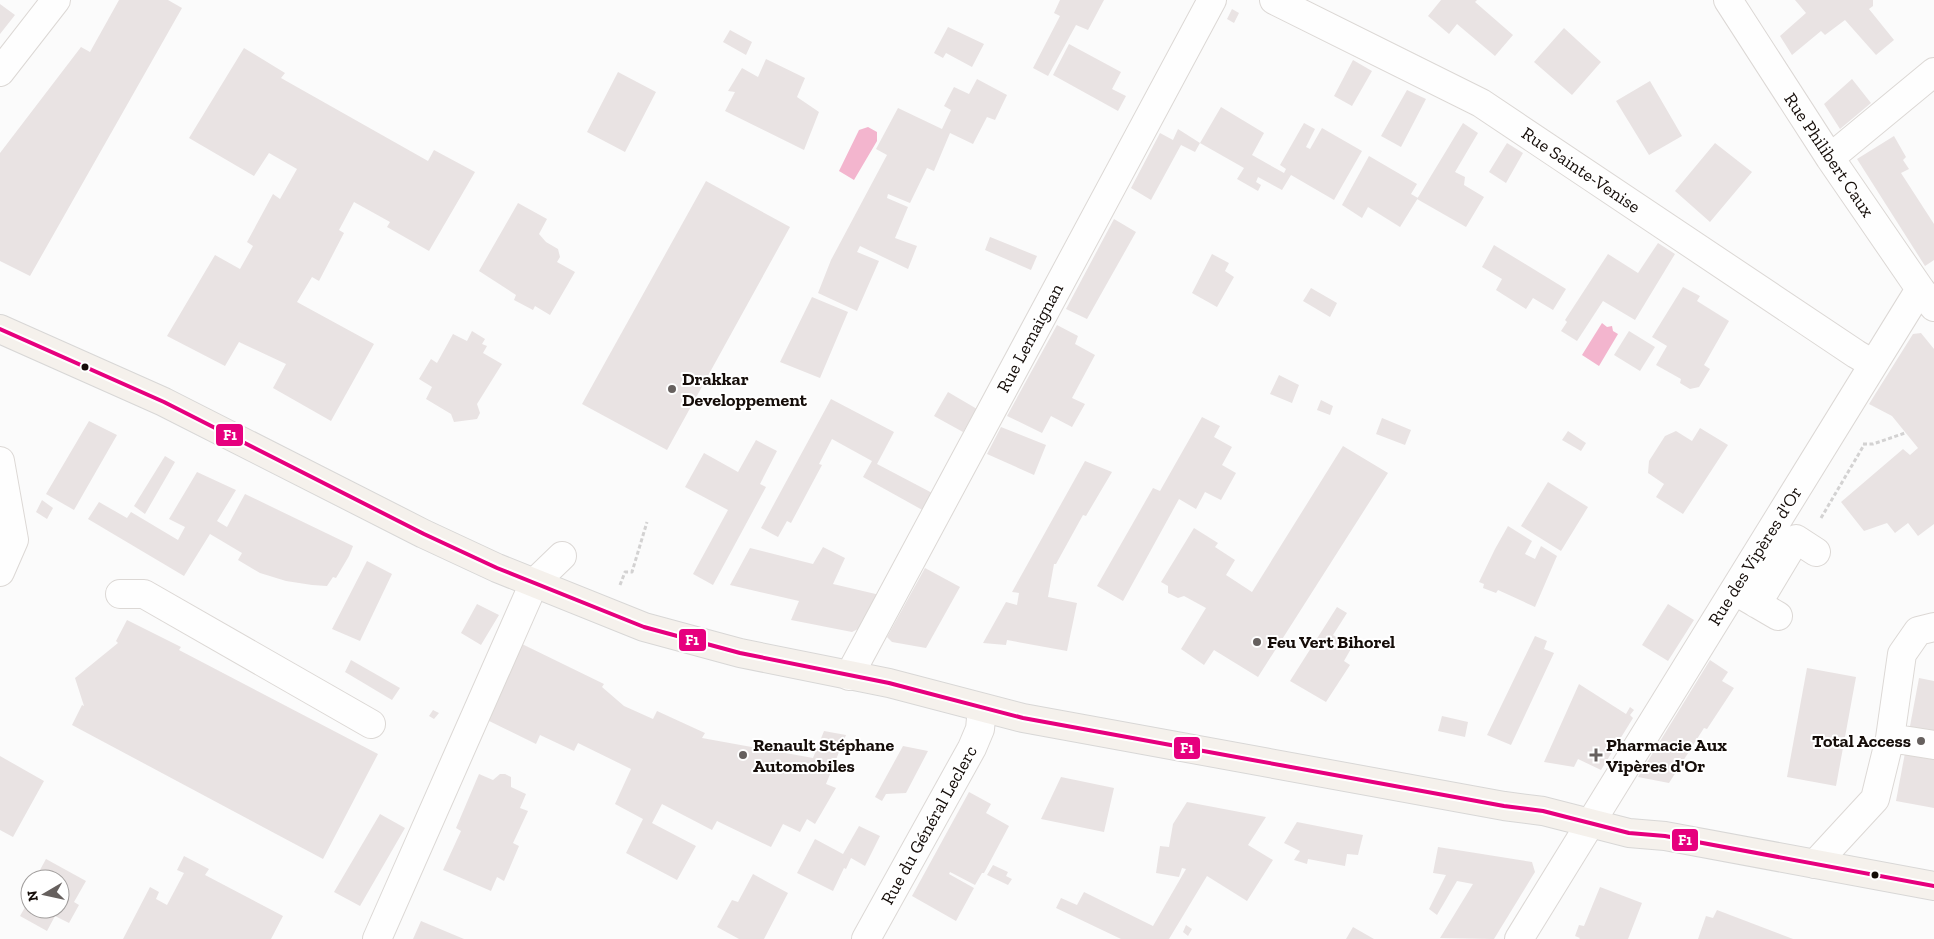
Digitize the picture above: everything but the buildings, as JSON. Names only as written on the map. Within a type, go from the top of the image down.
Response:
[{"type":"main road","points":[[0,329],[164,402],[424,534],[534,583],[608,613],[644,627],[689,640],[740,653],[889,683],[1024,718],[1494,804],[1543,811],[1629,833],[1665,836],[1934,886]]},
{"type":"street","points":[[0,72],[56,0]]},
{"type":"street","name":"Rue Lemaignan","points":[[849,676],[1212,0]]},
{"type":"street","name":"Rue Sainte-Venise","points":[[1274,0],[1481,103],[1873,364]]},
{"type":"street","name":"Rue Philibert Caux","points":[[1728,0],[1830,158],[1927,298]]},
{"type":"street","points":[[1830,158],[1934,72]]},
{"type":"street","name":"Rue des Vipères d'Or","points":[[1519,939],[1590,824],[1756,603],[1873,364],[1927,298]]},
{"type":"street","points":[[0,462],[14,540],[0,572]]},
{"type":"street","points":[[1756,603],[1796,539],[1811,548]]},
{"type":"street","points":[[377,939],[534,583],[562,556]]},
{"type":"street","points":[[120,594],[144,594],[371,724]]},
{"type":"street","points":[[1815,864],[1875,799],[1890,738],[1902,654],[1918,631],[1934,627]]},
{"type":"street","name":"Rue du Général Leclerc","points":[[866,939],[972,748],[980,729],[982,708]]},
{"type":"street","points":[[1890,738],[1934,745]]},
{"type":"path","points":[[1856,441],[1864,445],[1873,444],[1906,433]]},
{"type":"path","points":[[1811,548],[1864,445]]},
{"type":"path","points":[[608,613],[625,572],[632,572],[647,522]]},
{"type":"shaded area","points":[[868,127],[877,132],[877,141],[854,180],[839,171],[859,130]]},
{"type":"shaded area","points":[[1602,323],[1607,327],[1612,326],[1613,331],[1618,334],[1599,366],[1582,355]]},
{"type":"transit line","name":"F1","points":[[0,329],[164,402],[424,534],[497,568],[644,627],[740,653],[889,683],[1023,718],[1504,806],[1543,811],[1629,833],[1665,836],[1934,886]]},
{"type":"place","name":"Drakkar Developpement","points":[[672,389]]},
{"type":"place","name":"Feu Vert Bihorel","points":[[1257,642]]},
{"type":"place","name":"Total Access","points":[[1921,741]]},
{"type":"place","name":"Renault Stéphane Automobiles","points":[[743,755]]},
{"type":"place","name":"Pharmacie Aux Vipères d'Or","points":[[1596,755]]}]
